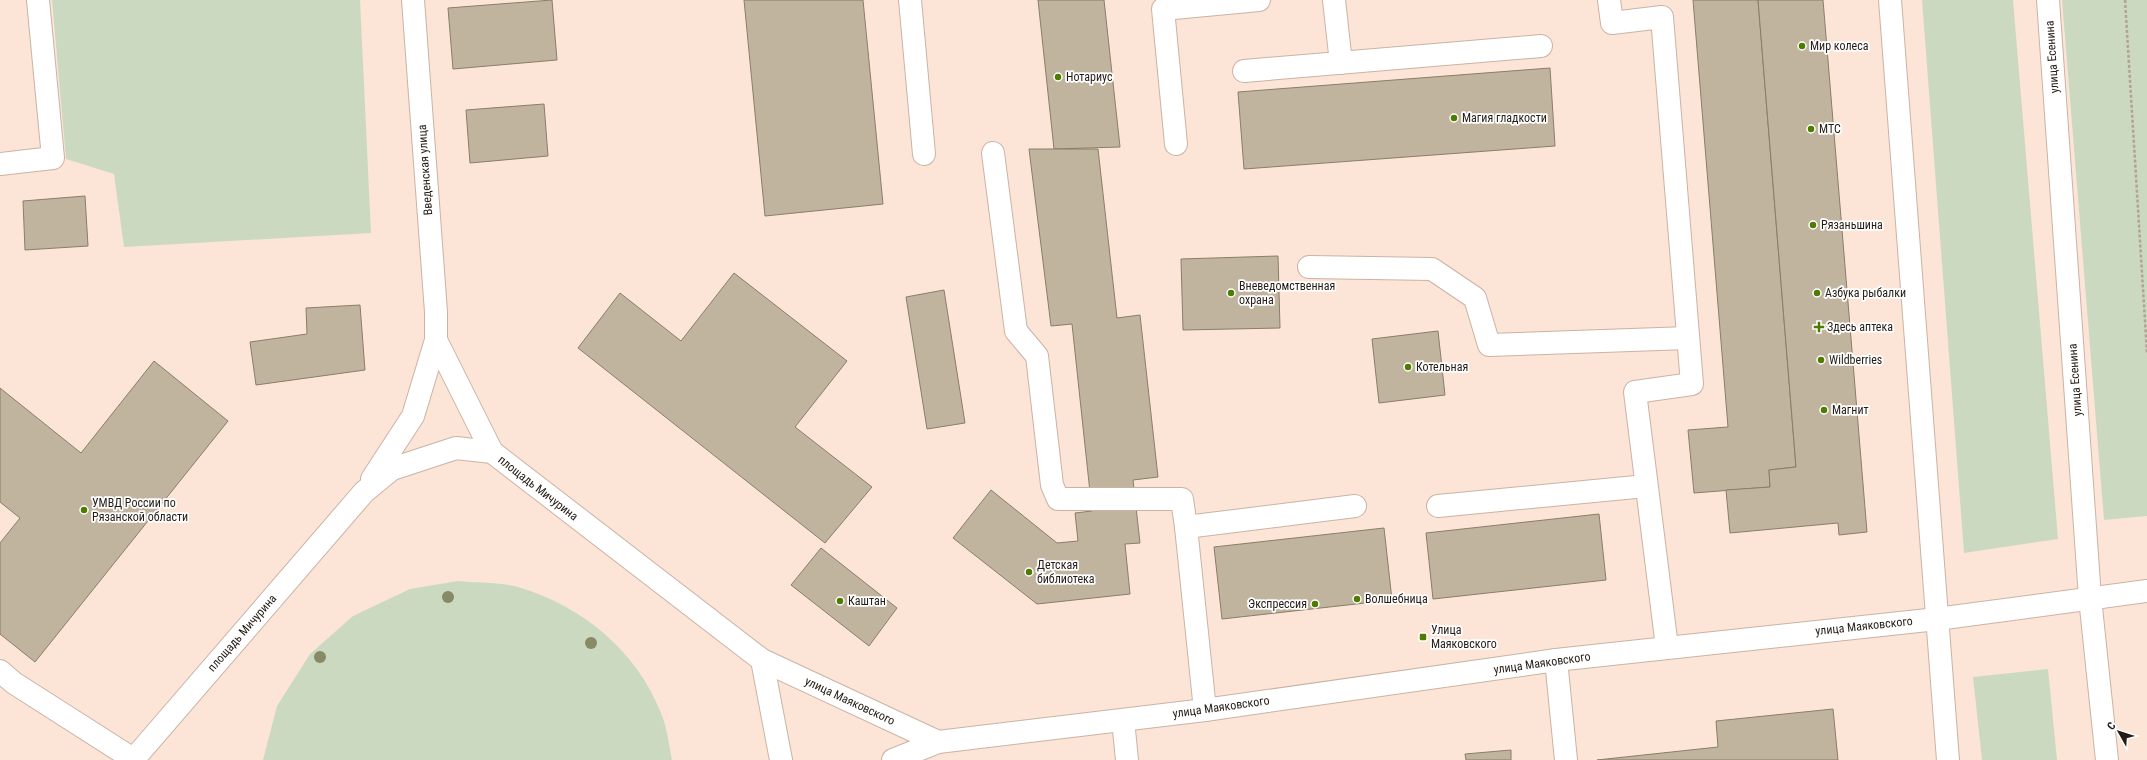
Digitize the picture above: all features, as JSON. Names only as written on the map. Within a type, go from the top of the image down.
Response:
[{"type":"street","points":[[0,164],[53,158],[38,0]]},
{"type":"street","name":"Введенская улица","points":[[364,492],[413,416],[436,340],[436,312],[413,0]]},
{"type":"street","points":[[910,0],[924,154]]},
{"type":"street","points":[[1176,144],[1163,10],[1259,0]]},
{"type":"street","points":[[1334,0],[1341,63]]},
{"type":"street","points":[[1609,0],[1612,23],[1662,17],[1692,384],[1634,392],[1667,647]]},
{"type":"street","points":[[1890,0],[1948,760]]},
{"type":"street","name":"улица Есенина","points":[[2048,0],[2090,598],[2107,760]]},
{"type":"street","points":[[1244,70],[1541,46]]},
{"type":"street","points":[[993,153],[1016,331],[1037,356],[1052,485],[1058,500],[1182,499],[1205,710]]},
{"type":"street","points":[[1308,267],[1432,269],[1475,298],[1489,345],[1688,338]]},
{"type":"street","name":"Введенская улица","points":[[436,340],[492,452]]},
{"type":"street","name":"площадь Мичурина","points":[[133,760],[364,492],[392,469],[456,448],[492,452],[762,660]]},
{"type":"street","points":[[1438,506],[1646,486]]},
{"type":"street","points":[[1186,527],[1355,506]]},
{"type":"street","name":"улица Маяковского","points":[[893,760],[938,742],[1205,710],[1556,660],[1937,619],[2147,591]]},
{"type":"street","points":[[762,660],[781,760]]},
{"type":"street","name":"улица Маяковского","points":[[762,660],[938,742]]},
{"type":"street","points":[[1556,660],[1566,760]]},
{"type":"street","points":[[0,671],[14,683],[133,760]]},
{"type":"street","points":[[1123,720],[1127,760]]},
{"type":"path","points":[[2125,0],[2147,353]]},
{"type":"green space","points":[[52,0],[360,0],[371,233],[124,247],[114,174],[66,159]]},
{"type":"green space","points":[[1922,0],[2013,0],[2058,539],[1964,553]]},
{"type":"green space","points":[[2062,0],[2147,0],[2147,516],[2104,520]]},
{"type":"green space","points":[[458,581],[511,585],[541,595],[564,606],[585,619],[604,634],[622,650],[637,669],[650,690],[663,718],[672,760],[263,760],[277,706],[310,654],[353,616],[410,589]]},
{"type":"green space","points":[[2048,669],[2057,760],[1982,760],[1973,677]]},
{"type":"building","points":[[552,0],[557,60],[453,69],[448,8]]},
{"type":"building","points":[[744,0],[863,0],[883,204],[765,216]]},
{"type":"building","points":[[1038,0],[1104,0],[1120,147],[1054,149]]},
{"type":"building","points":[[1693,0],[1758,0],[1796,467],[1769,470],[1770,487],[1694,493],[1688,430],[1728,427]]},
{"type":"building","points":[[1758,0],[1823,0],[1867,532],[1839,535],[1838,523],[1730,533],[1726,490],[1770,487],[1769,470],[1796,467]]},
{"type":"building","points":[[1550,68],[1555,146],[1244,169],[1238,92]]},
{"type":"building","points":[[544,104],[548,156],[470,163],[466,110]]},
{"type":"building","points":[[1029,149],[1098,149],[1117,318],[1140,315],[1158,477],[1133,480],[1140,543],[1125,544],[1130,594],[1037,604],[953,538],[991,490],[1057,543],[1078,541],[1075,513],[1092,511],[1072,324],[1051,326]]},
{"type":"building","points":[[85,196],[88,246],[25,250],[23,201]]},
{"type":"building","name":"Вневедомственная охрана","points":[[1278,256],[1280,328],[1183,330],[1181,259]]},
{"type":"building","points":[[734,273],[847,361],[795,427],[872,487],[825,543],[578,348],[620,293],[681,341]]},
{"type":"building","points":[[944,290],[965,423],[927,429],[906,297]]},
{"type":"building","points":[[360,305],[365,370],[256,385],[250,342],[307,334],[306,308]]},
{"type":"building","name":"Котельная","points":[[1438,331],[1445,395],[1379,403],[1372,339]]},
{"type":"building","name":"УМВД России по Рязанской области","points":[[154,361],[228,421],[35,662],[0,634],[0,543],[20,518],[0,502],[0,388],[81,453]]},
{"type":"building","points":[[1599,514],[1606,580],[1433,599],[1426,533]]},
{"type":"building","points":[[1384,528],[1392,600],[1222,619],[1214,547]]},
{"type":"building","points":[[821,548],[897,608],[869,646],[791,585]]},
{"type":"building","points":[[1833,709],[1838,760],[1597,760],[1718,747],[1716,721]]},
{"type":"building","points":[[1511,750],[1511,760],[1466,760],[1465,754]]},
{"type":"place","name":"Мир колеса","points":[[1802,46]]},
{"type":"place","name":"Нотариус","points":[[1058,77]]},
{"type":"place","name":"Магия гладкости","points":[[1454,118]]},
{"type":"place","name":"МТС","points":[[1811,129]]},
{"type":"place","name":"Рязаньшина","points":[[1813,225]]},
{"type":"place","name":"Вневедомственная охрана","points":[[1231,293]]},
{"type":"place","name":"Азбука рыбалки","points":[[1817,293]]},
{"type":"place","name":"Здесь аптека","points":[[1819,327]]},
{"type":"place","name":"Wildberries","points":[[1821,360]]},
{"type":"place","name":"Котельная","points":[[1408,367]]},
{"type":"place","name":"Магнит","points":[[1824,410]]},
{"type":"place","name":"УМВД России по Рязанской области","points":[[84,510]]},
{"type":"place","name":"Детская библиотека","points":[[1029,572]]},
{"type":"place","name":"Волшебница","points":[[1357,599]]},
{"type":"place","name":"Каштан","points":[[840,601]]},
{"type":"place","name":"Экспрессия","points":[[1315,604]]},
{"type":"place","name":"Улица Маяковского","points":[[1423,637]]}]
